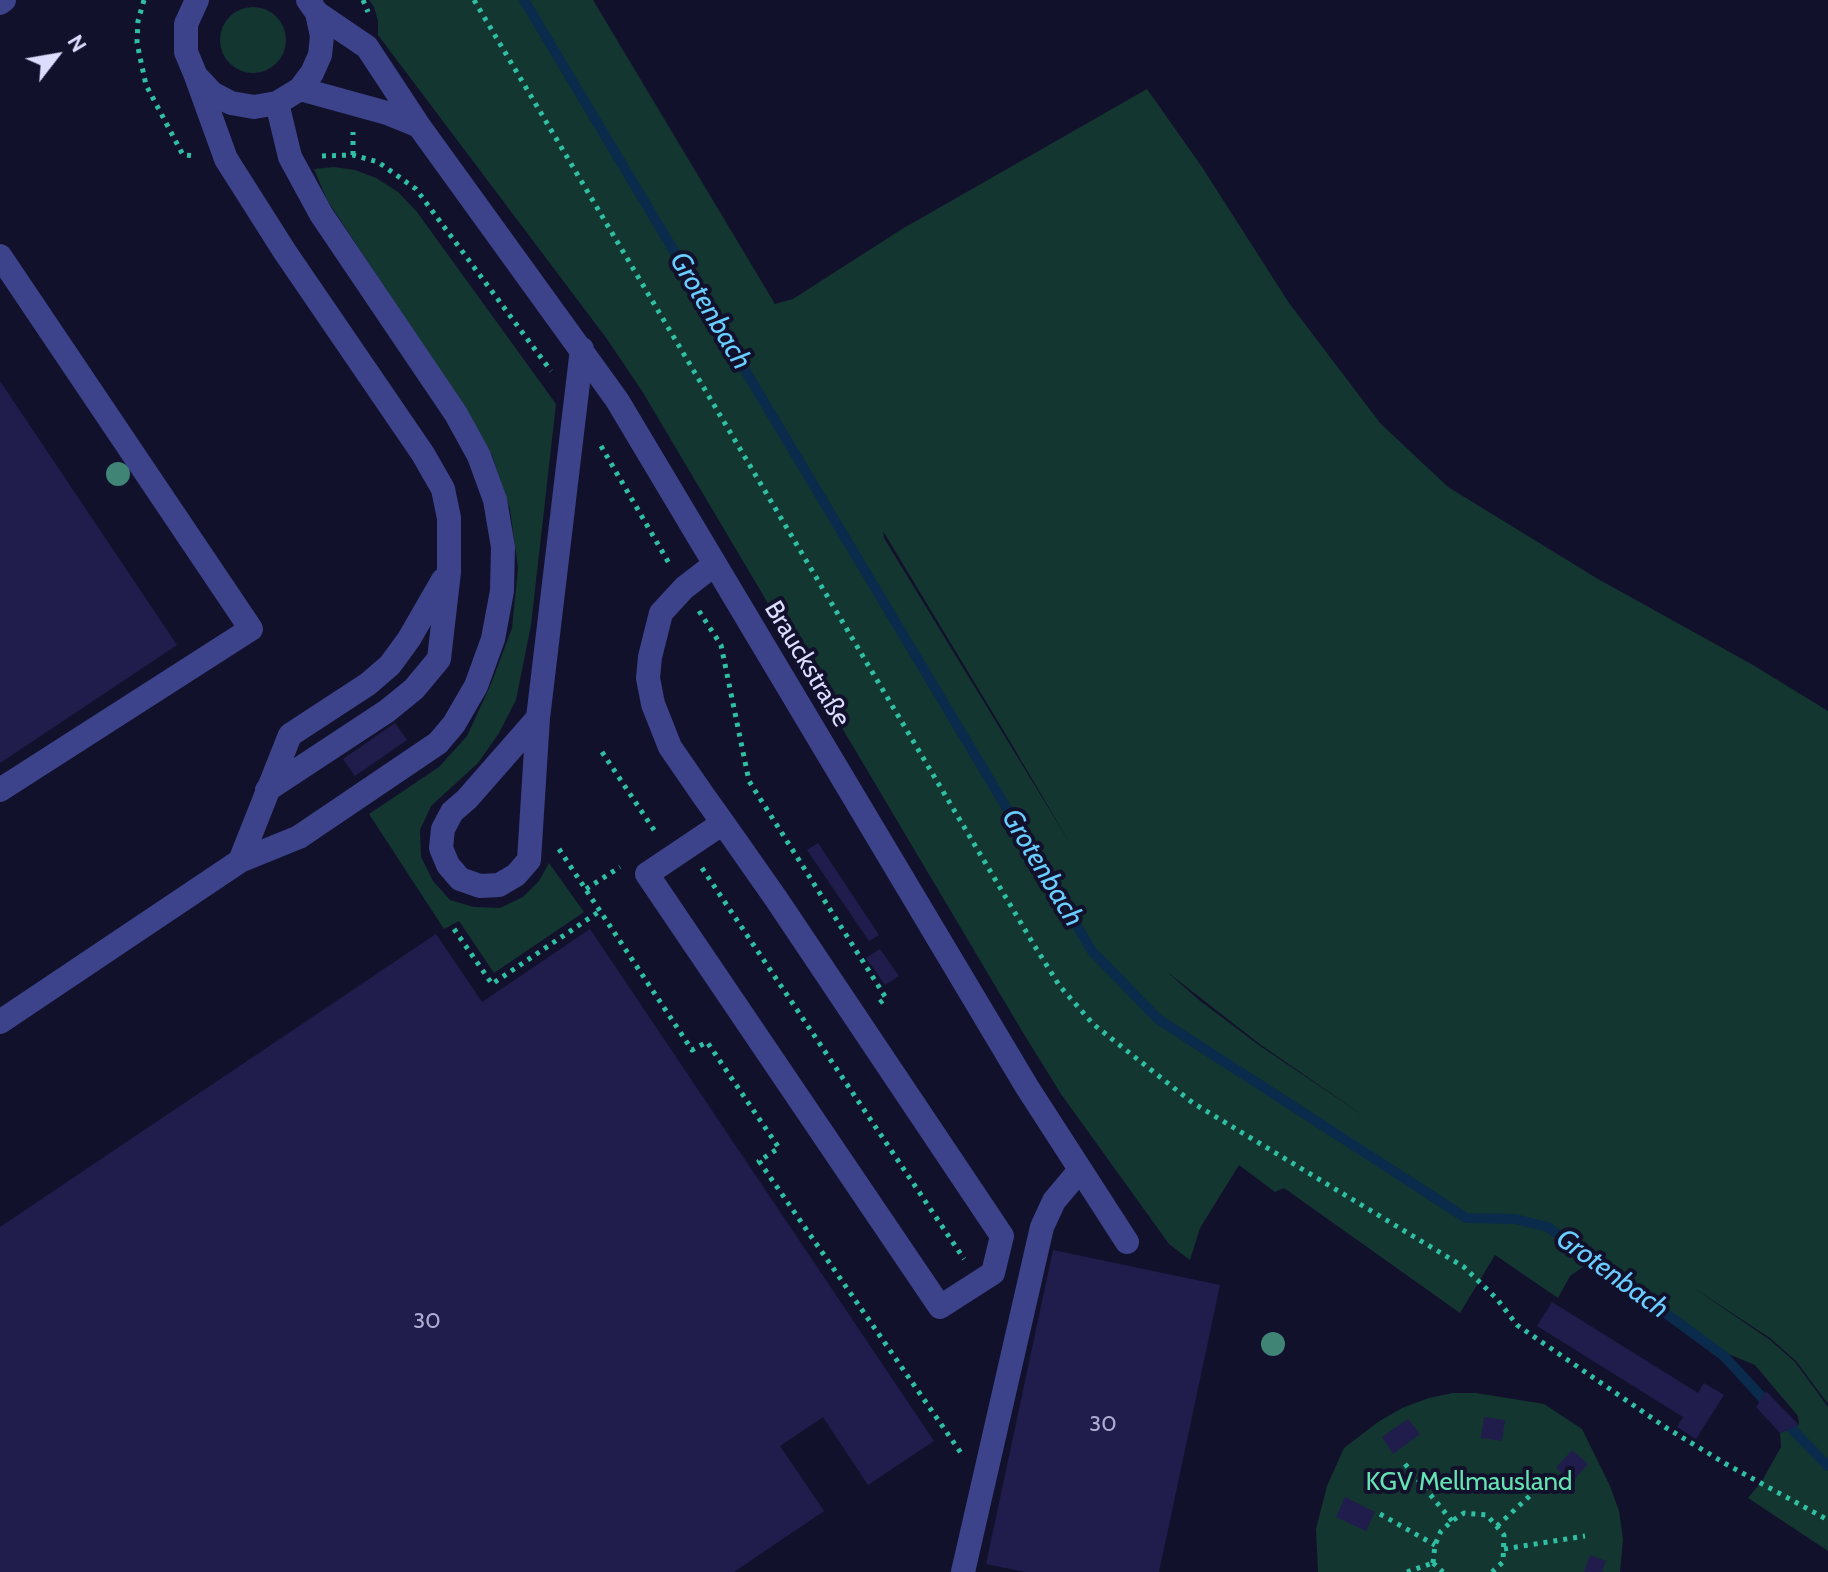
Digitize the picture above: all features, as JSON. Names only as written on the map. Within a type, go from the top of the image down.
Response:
[{"type":"lane","points":[[197,0],[186,24],[186,52],[226,159],[285,252],[423,454],[443,489],[449,518],[449,572],[439,659],[414,689],[387,711],[267,790]]},
{"type":"lane","name":"Brauckstraße","points":[[196,76],[212,93],[231,103],[254,107],[277,103],[300,89],[320,55],[322,36],[313,7]]},
{"type":"lane","name":"Brauckstraße","points":[[313,7],[367,47],[419,126],[624,411],[1027,1087],[1127,1242]]},
{"type":"lane","points":[[300,89],[387,113],[419,126]]},
{"type":"lane","points":[[0,1022],[240,861],[299,837],[438,743],[454,724],[476,686],[493,639],[502,591],[503,547],[495,500],[479,456],[456,414],[321,214],[290,157],[277,103]]},
{"type":"lane","points":[[0,256],[251,629],[0,790]]},
{"type":"lane","points":[[538,718],[452,812],[443,829],[441,848],[448,865],[460,879],[480,886],[499,885],[516,875],[529,860],[538,718],[582,349]]},
{"type":"lane","points":[[715,564],[684,588],[661,613],[648,678],[653,704],[670,747],[723,823],[857,1018],[1002,1236],[993,1273],[940,1307],[647,874],[723,823]]},
{"type":"lane","points":[[240,861],[290,735],[368,684],[390,665],[449,572]]},
{"type":"lane","points":[[963,1572],[1042,1227],[1054,1201],[1080,1170]]},
{"type":"path","points":[[144,0],[138,21],[139,62],[146,85],[183,155]]},
{"type":"path","points":[[474,0],[1059,985],[1085,1014],[1193,1103],[1464,1267],[1497,1299],[1517,1325],[1556,1353],[1689,1442],[1828,1520]]},
{"type":"path","points":[[353,155],[378,162],[416,189],[534,346],[575,407],[721,645],[749,781],[886,998],[857,1018]]},
{"type":"path","points":[[602,752],[680,852],[980,1282]]},
{"type":"path","points":[[532,808],[692,1050],[707,1042],[779,1148],[759,1161],[964,1458]]},
{"type":"path","points":[[454,929],[492,984],[600,911]]},
{"type":"path","points":[[1405,1464],[1452,1521]]},
{"type":"path","points":[[1497,1526],[1534,1492],[1559,1481]]},
{"type":"path","points":[[1433,1563],[1435,1545],[1441,1531],[1452,1521],[1464,1513],[1487,1515],[1504,1535],[1503,1562],[1493,1572]]},
{"type":"path","points":[[1380,1514],[1435,1545]]},
{"type":"path","points":[[1504,1549],[1585,1536]]},
{"type":"path","points":[[1407,1572],[1433,1563]]},
{"type":"path","points":[[1433,1563],[1443,1572]]},
{"type":"green space","points":[[369,0],[593,0],[775,304],[793,299],[902,229],[1147,89],[1202,167],[1289,303],[1380,423],[1448,487],[1598,579],[1753,665],[1828,711],[1828,1404],[1796,1361],[1770,1338],[1691,1286],[1770,1340],[1795,1362],[1828,1407],[1828,1551],[1748,1498],[1762,1481],[1781,1447],[1780,1433],[1799,1425],[1798,1416],[1755,1365],[1714,1348],[1593,1260],[1570,1276],[1558,1298],[1495,1255],[1460,1313],[1284,1188],[1275,1192],[1239,1165],[1200,1228],[1190,1260],[1169,1244],[1061,1094],[1022,1031],[642,391],[607,339],[378,35],[374,7]],"holes":[[[883,531],[1005,733],[1071,845],[884,538]],[[1166,971],[1261,1045],[1367,1118],[1260,1046]]]},
{"type":"green space","points":[[247,7],[259,7],[271,12],[281,22],[286,40],[284,53],[271,68],[259,73],[247,73],[235,68],[225,58],[220,46],[220,34],[225,22],[235,12]]},
{"type":"green space","points":[[334,167],[355,170],[376,178],[398,192],[417,212],[556,404],[531,625],[516,700],[499,733],[478,763],[431,806],[420,830],[421,857],[433,881],[450,900],[474,907],[500,908],[523,897],[539,881],[549,863],[584,912],[494,973],[459,921],[444,929],[369,814],[439,767],[467,736],[512,628],[518,568],[510,509],[492,455],[327,200],[314,169]]},
{"type":"green space","name":"KGV Mellmausland","points":[[1453,1393],[1476,1393],[1544,1404],[1582,1429],[1619,1511],[1623,1539],[1620,1572],[1318,1572],[1316,1529],[1327,1486],[1344,1448],[1402,1408]]},
{"type":"building","points":[[0,381],[177,645],[0,763]]},
{"type":"building","points":[[395,723],[407,740],[355,776],[343,759]]},
{"type":"building","points":[[818,843],[879,935],[869,941],[807,850]]},
{"type":"building","points":[[590,929],[934,1441],[868,1485],[823,1417],[780,1446],[824,1511],[734,1572],[0,1572],[0,1227],[436,934],[482,1002]]},
{"type":"building","points":[[880,949],[899,976],[885,985],[866,958]]},
{"type":"building","points":[[1053,1250],[1220,1285],[1159,1572],[1025,1572],[986,1564]]},
{"type":"building","points":[[1552,1302],[1698,1393],[1704,1383],[1724,1395],[1696,1439],[1677,1427],[1683,1417],[1537,1326]]},
{"type":"building","points":[[1766,1391],[1799,1425],[1780,1433],[1756,1407]]},
{"type":"building","points":[[1484,1417],[1505,1420],[1502,1441],[1481,1438]]},
{"type":"building","points":[[1408,1419],[1420,1434],[1393,1454],[1382,1437]]},
{"type":"building","points":[[1572,1450],[1588,1464],[1572,1482],[1556,1468]]},
{"type":"building","points":[[1345,1497],[1375,1512],[1366,1531],[1336,1517]]},
{"type":"building","points":[[1590,1555],[1606,1561],[1602,1572],[1584,1572]]},
{"type":"waterway","name":"Grotenbach","points":[[524,0],[1092,951],[1158,1019],[1466,1218],[1515,1219],[1548,1227],[1724,1356],[1770,1406]]},
{"type":"waterway","name":"Grotenbach","points":[[1783,1420],[1828,1466]]}]
